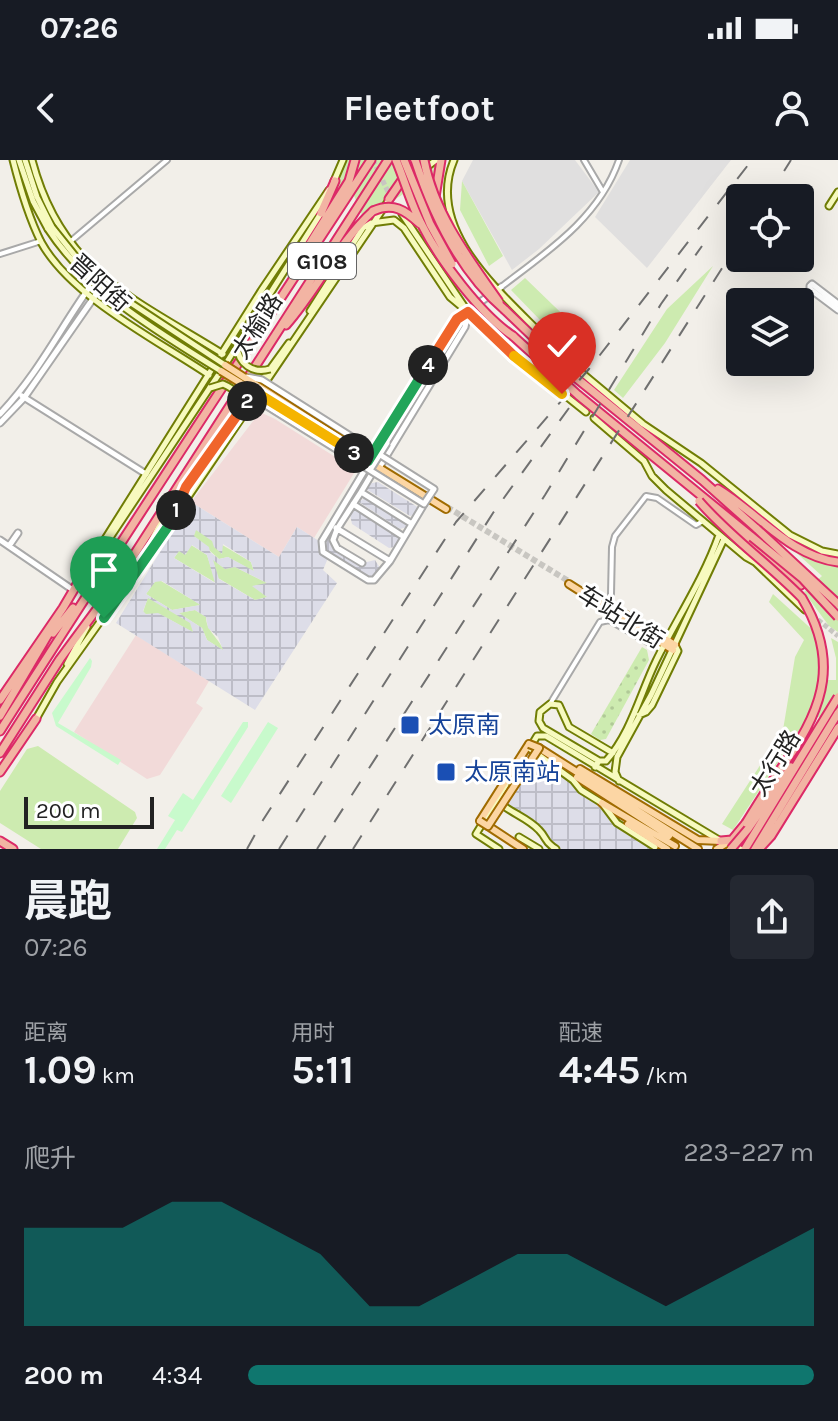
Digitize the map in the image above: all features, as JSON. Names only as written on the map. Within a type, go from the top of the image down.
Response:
[{"type":"highway","points":[[264,322],[349,181],[355,160]]},
{"type":"highway","name":"太榆路","points":[[0,731],[95,580],[194,434],[371,160]]},
{"type":"highway","name":"太榆路","points":[[0,753],[60,659],[92,618],[388,160]]},
{"type":"highway","points":[[396,160],[422,225],[445,261],[496,325],[513,336],[685,483],[754,533],[838,604]]},
{"type":"highway","points":[[404,160],[430,224],[453,265],[562,394]]},
{"type":"highway","points":[[389,199],[416,160]]},
{"type":"highway","points":[[416,160],[452,246],[489,297],[575,377],[702,480],[838,617]]},
{"type":"highway","points":[[424,160],[435,199],[459,245],[505,310]]},
{"type":"highway","points":[[435,199],[438,160]]},
{"type":"highway","points":[[321,213],[335,181]]},
{"type":"highway","points":[[276,335],[307,301],[357,225],[373,211],[390,206],[401,208],[422,225]]},
{"type":"highway","points":[[702,480],[738,501],[786,542],[838,562]]},
{"type":"highway","points":[[685,483],[721,528],[801,596],[814,611],[827,631],[832,654],[830,692],[817,717],[746,823],[727,845]]},
{"type":"highway","points":[[699,501],[801,585]]},
{"type":"highway","points":[[0,716],[83,574]]},
{"type":"highway","points":[[44,644],[95,580]]},
{"type":"highway","points":[[0,700],[63,608]]},
{"type":"highway","name":"太行路","points":[[742,849],[838,697]]},
{"type":"highway","name":"太行路","points":[[758,849],[838,713]]},
{"type":"highway","points":[[0,772],[36,719]]},
{"type":"highway","points":[[758,849],[771,836],[838,729]]},
{"type":"highway","points":[[727,845],[748,829],[816,733]]},
{"type":"highway","points":[[742,849],[746,823]]},
{"type":"highway","points":[[0,841],[13,849]]},
{"type":"main road","points":[[13,160],[20,190],[41,241],[61,270],[92,298],[209,375]]},
{"type":"main road","name":"晋阳街","points":[[22,160],[33,201],[50,228],[84,267],[105,286],[223,368]]},
{"type":"main road","points":[[32,160],[45,203],[69,243],[99,274],[223,354]]},
{"type":"main road","points":[[83,574],[261,291],[335,181],[343,160]]},
{"type":"main road","points":[[57,682],[169,525],[371,223],[389,199],[438,160]]},
{"type":"main road","points":[[454,160],[446,193],[451,218],[476,263],[564,357]]},
{"type":"main road","points":[[829,206],[838,192]]},
{"type":"main road","points":[[83,574],[107,544],[164,458],[321,213]]},
{"type":"main road","points":[[402,214],[468,312]]},
{"type":"main road","points":[[169,525],[186,487],[299,329],[356,236],[371,223],[394,220],[404,228],[450,297],[515,357],[586,412]]},
{"type":"main road","points":[[505,310],[643,424],[701,463],[790,535],[822,551],[838,554]]},
{"type":"main road","points":[[237,346],[239,357],[250,368],[270,369]]},
{"type":"main road","points":[[223,368],[361,454],[371,467],[446,508]]},
{"type":"main road","points":[[210,388],[223,384],[235,390],[240,397],[240,410]]},
{"type":"main road","points":[[594,418],[633,450],[652,476],[755,562],[805,610]]},
{"type":"main road","points":[[132,575],[187,469]]},
{"type":"main road","points":[[499,849],[476,834],[537,736],[546,736],[597,764],[606,761],[613,753],[629,724],[657,657],[722,537]]},
{"type":"main road","points":[[620,782],[614,765],[674,648],[722,537]]},
{"type":"main road","name":"车站北街","points":[[570,583],[674,648]]},
{"type":"main road","points":[[36,719],[92,618]]},
{"type":"main road","points":[[639,716],[652,705],[678,651],[674,648]]},
{"type":"main road","points":[[657,657],[664,653],[667,662]]},
{"type":"main road","points":[[613,753],[569,727],[559,705],[550,704],[540,712],[539,721],[543,728],[620,782],[727,845]]},
{"type":"main road","points":[[742,849],[776,792],[821,731],[838,720]]},
{"type":"main road","points":[[529,748],[573,780],[581,790],[674,848]]},
{"type":"main road","points":[[522,848],[488,826],[539,748],[590,774],[698,840],[727,845]]},
{"type":"main road","points":[[565,762],[698,849]]},
{"type":"main road","points":[[577,777],[688,849]]},
{"type":"main road","points":[[497,800],[513,815],[536,827],[542,832],[545,842],[556,849]]},
{"type":"main road","points":[[602,803],[621,807]]},
{"type":"main road","points":[[602,803],[617,823],[657,848]]},
{"type":"main road","points":[[628,824],[674,848]]},
{"type":"main road","points":[[519,837],[539,849]]},
{"type":"main road","points":[[650,837],[657,848]]},
{"type":"street","points":[[69,243],[167,160]]},
{"type":"street","points":[[584,160],[603,192]]},
{"type":"street","points":[[362,563],[334,544],[334,526],[361,492],[371,467],[457,319],[562,242],[603,192],[619,160]]},
{"type":"street","points":[[0,254],[41,241]]},
{"type":"street","points":[[0,414],[21,396],[99,274]]},
{"type":"street","points":[[0,423],[106,280]]},
{"type":"street","points":[[838,304],[812,284],[810,286],[838,310]]},
{"type":"street","points":[[241,379],[379,454],[434,489],[376,579],[368,580],[323,552],[321,546],[334,526],[371,467],[379,454],[445,348],[468,312]]},
{"type":"street","points":[[371,467],[465,327],[468,312]]},
{"type":"street","points":[[256,388],[423,506]]},
{"type":"street","points":[[21,396],[146,474]]},
{"type":"street","points":[[361,492],[412,524]]},
{"type":"street","points":[[611,594],[615,536],[646,496],[657,498],[696,525],[703,521]]},
{"type":"street","points":[[353,504],[404,537]]},
{"type":"street","points":[[334,526],[390,561]]},
{"type":"street","points":[[9,546],[18,533]]},
{"type":"street","points":[[0,540],[73,590]]},
{"type":"street","points":[[550,704],[600,622],[609,620],[665,645]]},
{"type":"shaded area","points":[[473,160],[575,160],[599,192],[512,270],[462,181]]},
{"type":"shaded area","points":[[630,160],[731,160],[647,268],[595,217]]},
{"type":"shaded area","points":[[260,412],[356,470],[314,538],[297,527],[279,557],[191,502]]},
{"type":"shaded area","points":[[378,482],[419,508],[415,515],[410,516],[366,489]]},
{"type":"shaded area","points":[[366,497],[409,524],[407,527],[400,529],[359,502]]},
{"type":"shaded area","points":[[191,502],[279,557],[297,527],[319,541],[319,551],[328,558],[323,570],[337,583],[255,710],[116,623]],"holes":[[[196,530],[212,541],[222,554],[223,544],[251,562],[254,571],[228,557],[219,559],[194,536]],[[192,545],[207,555],[215,583],[174,558],[179,551],[185,555]],[[213,560],[225,569],[235,567],[267,583],[252,586],[267,597],[255,600],[219,579]],[[162,581],[200,605],[172,610],[146,594],[155,582]],[[148,598],[190,623],[193,632],[158,613],[146,614],[143,611]],[[195,610],[206,617],[208,628],[218,637],[223,650],[207,640],[202,628],[179,613]]]},
{"type":"shaded area","points":[[360,510],[399,536],[400,542],[389,548],[352,524],[350,515]]},
{"type":"shaded area","points":[[334,529],[330,537],[333,547],[359,564],[375,560],[380,568],[375,576],[368,576],[325,549],[326,540]]},
{"type":"shaded area","points":[[136,635],[209,681],[196,703],[203,708],[160,775],[147,779],[74,732]]},
{"type":"shaded area","points":[[529,748],[571,781],[578,791],[601,805],[618,826],[653,849],[557,849],[542,832],[513,815],[497,800]]},
{"type":"green space","points":[[345,160],[438,160],[434,174],[391,202],[362,215],[350,186],[329,204]]},
{"type":"green space","points":[[462,181],[503,256],[489,266],[460,210]]},
{"type":"green space","points":[[713,266],[665,343],[623,398],[614,390],[667,309]]},
{"type":"green space","points":[[525,278],[583,334],[571,352],[511,290]]},
{"type":"green space","points":[[197,530],[251,562],[254,572],[228,557],[219,559],[193,536],[180,550],[176,548],[187,532]]},
{"type":"green space","points":[[191,545],[207,555],[216,583],[174,558],[179,551],[186,554]]},
{"type":"green space","points":[[790,547],[808,557],[838,565],[838,632],[829,626],[804,592],[822,576]]},
{"type":"green space","points":[[212,558],[225,569],[235,567],[269,584],[254,586],[268,597],[255,600],[218,578]]},
{"type":"green space","points":[[155,581],[161,581],[201,605],[172,610],[146,594]]},
{"type":"green space","points":[[773,594],[817,634],[824,677],[808,717],[733,830],[722,824],[783,730],[795,657],[804,640],[769,602]]},
{"type":"green space","points":[[148,597],[191,623],[194,633],[158,613],[189,633],[169,630],[136,612],[142,603],[143,612]]},
{"type":"green space","points":[[195,610],[206,617],[208,626],[224,651],[207,640],[202,628],[178,613]]},
{"type":"green space","points":[[831,638],[838,642],[838,712],[811,719],[820,703],[826,680],[836,680],[836,658]]},
{"type":"green space","points":[[642,647],[647,650],[649,660],[606,739],[600,740],[591,734]]},
{"type":"green space","points":[[90,658],[91,667],[58,723],[121,760],[118,765],[56,726],[52,713]]},
{"type":"green space","points":[[243,722],[248,722],[248,727],[182,832],[177,830],[165,849],[157,849],[175,820],[168,816],[183,793],[193,800]]},
{"type":"green space","points":[[268,722],[278,728],[231,803],[221,796]]},
{"type":"green space","points":[[38,746],[135,812],[137,818],[118,849],[41,849],[0,823],[0,791],[27,749]]},
{"type":"tunnel","points":[[373,160],[389,194]]},
{"type":"tunnel","points":[[447,507],[570,582]]},
{"type":"tunnel","points":[[812,615],[838,636]]},
{"type":"railway","points":[[247,849],[456,522],[589,369],[752,160]]},
{"type":"railway","points":[[776,184],[791,160]]},
{"type":"railway","points":[[317,849],[545,495],[661,304],[702,246]]},
{"type":"railway","points":[[353,849],[726,262]]},
{"type":"railway","points":[[279,849],[493,513],[569,408]]},
{"type":"place","name":"太原南","points":[[410,725]]},
{"type":"place","name":"太原南站","points":[[446,772]]},
{"type":"route","points":[[104,618],[169,525],[186,487],[254,391],[368,461],[457,319],[468,312],[515,357],[562,394]]}]
